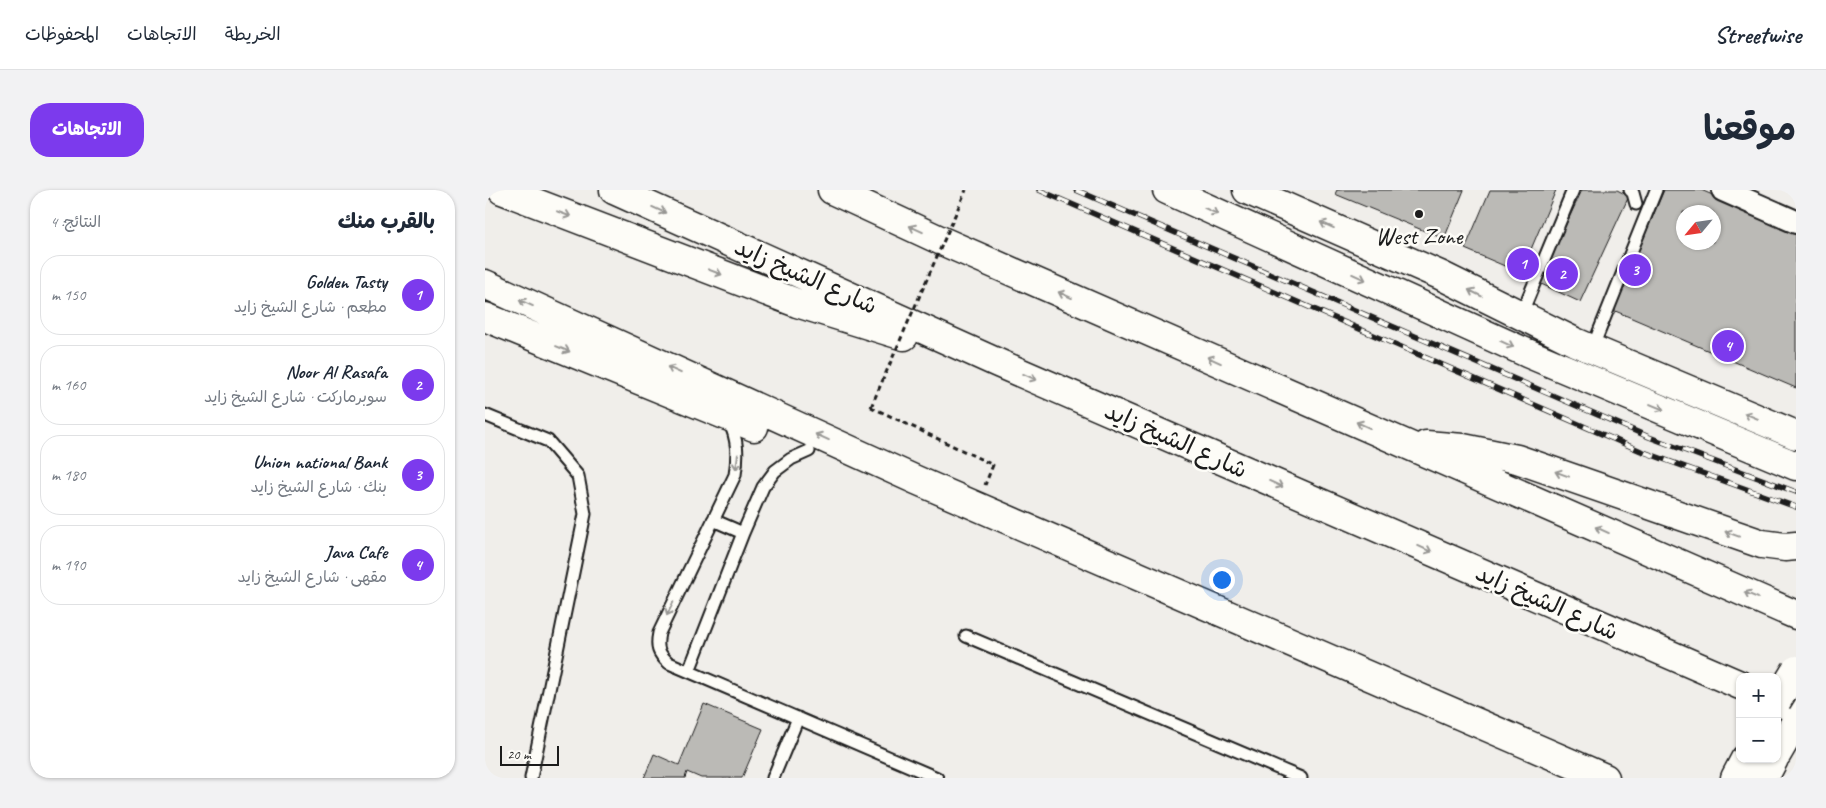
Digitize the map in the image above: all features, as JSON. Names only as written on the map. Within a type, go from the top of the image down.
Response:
[{"type":"main road","points":[[502,190],[797,303],[998,363]]},
{"type":"main road","name":"شارع الشيخ زايد","points":[[614,190],[998,363],[1736,683]]},
{"type":"main road","points":[[832,190],[942,241],[1796,615]]},
{"type":"main road","points":[[1167,190],[1527,353],[1796,466]]},
{"type":"main road","points":[[1247,190],[1439,275],[1592,349],[1796,435]]},
{"type":"main road","points":[[485,284],[925,484],[1605,778]]},
{"type":"main road","points":[[485,317],[726,415],[1563,778]]},
{"type":"main road","points":[[1408,444],[1463,448],[1517,459],[1755,542],[1785,547],[1796,546]]},
{"type":"main road","points":[[1781,694],[1796,670]]},
{"type":"main road","points":[[1781,703],[1796,709]]},
{"type":"main road","points":[[1781,747],[1796,721]]},
{"type":"main road","points":[[1735,778],[1743,763]]},
{"type":"main road","points":[[1765,778],[1773,763]]},
{"type":"street","points":[[1723,190],[1796,222]]},
{"type":"lane","points":[[1521,315],[1573,190]]},
{"type":"lane","points":[[1631,190],[1636,204]]},
{"type":"lane","points":[[1592,349],[1656,190]]},
{"type":"lane","points":[[485,415],[548,441],[578,476],[585,514],[531,778]]},
{"type":"lane","points":[[726,415],[735,434],[738,455],[735,475],[659,633],[656,644],[660,656],[669,663],[937,778]]},
{"type":"lane","points":[[689,671],[763,487],[775,471],[791,459],[809,451]]},
{"type":"lane","points":[[713,520],[743,533]]},
{"type":"lane","points":[[966,636],[1301,778]]},
{"type":"lane","points":[[773,778],[798,718]]},
{"type":"path","points":[[966,190],[871,407],[977,457]]},
{"type":"building","points":[[1337,190],[1464,190],[1444,239],[1335,194]]},
{"type":"building","points":[[1490,190],[1556,190],[1521,273],[1465,249]]},
{"type":"building","points":[[1582,190],[1617,190],[1629,196],[1580,302],[1539,283]]},
{"type":"building","points":[[1664,190],[1701,190],[1796,231],[1796,388],[1613,310]]},
{"type":"building","points":[[704,704],[763,729],[742,778],[701,778],[687,772],[685,778],[644,778],[654,754],[679,765]]},
{"type":"railway","points":[[1039,190],[1641,451],[1796,507]]},
{"type":"railway","points":[[1076,190],[1649,437],[1796,492]]},
{"type":"place","name":"West Zone","points":[[1419,214]]},
{"type":"place","name":"Golden Tasty","points":[[1523,264]]},
{"type":"place","name":"Union national Bank","points":[[1635,270]]},
{"type":"place","name":"Noor Al Rasafa","points":[[1562,274]]},
{"type":"place","name":"Java Cafe","points":[[1728,346]]}]
